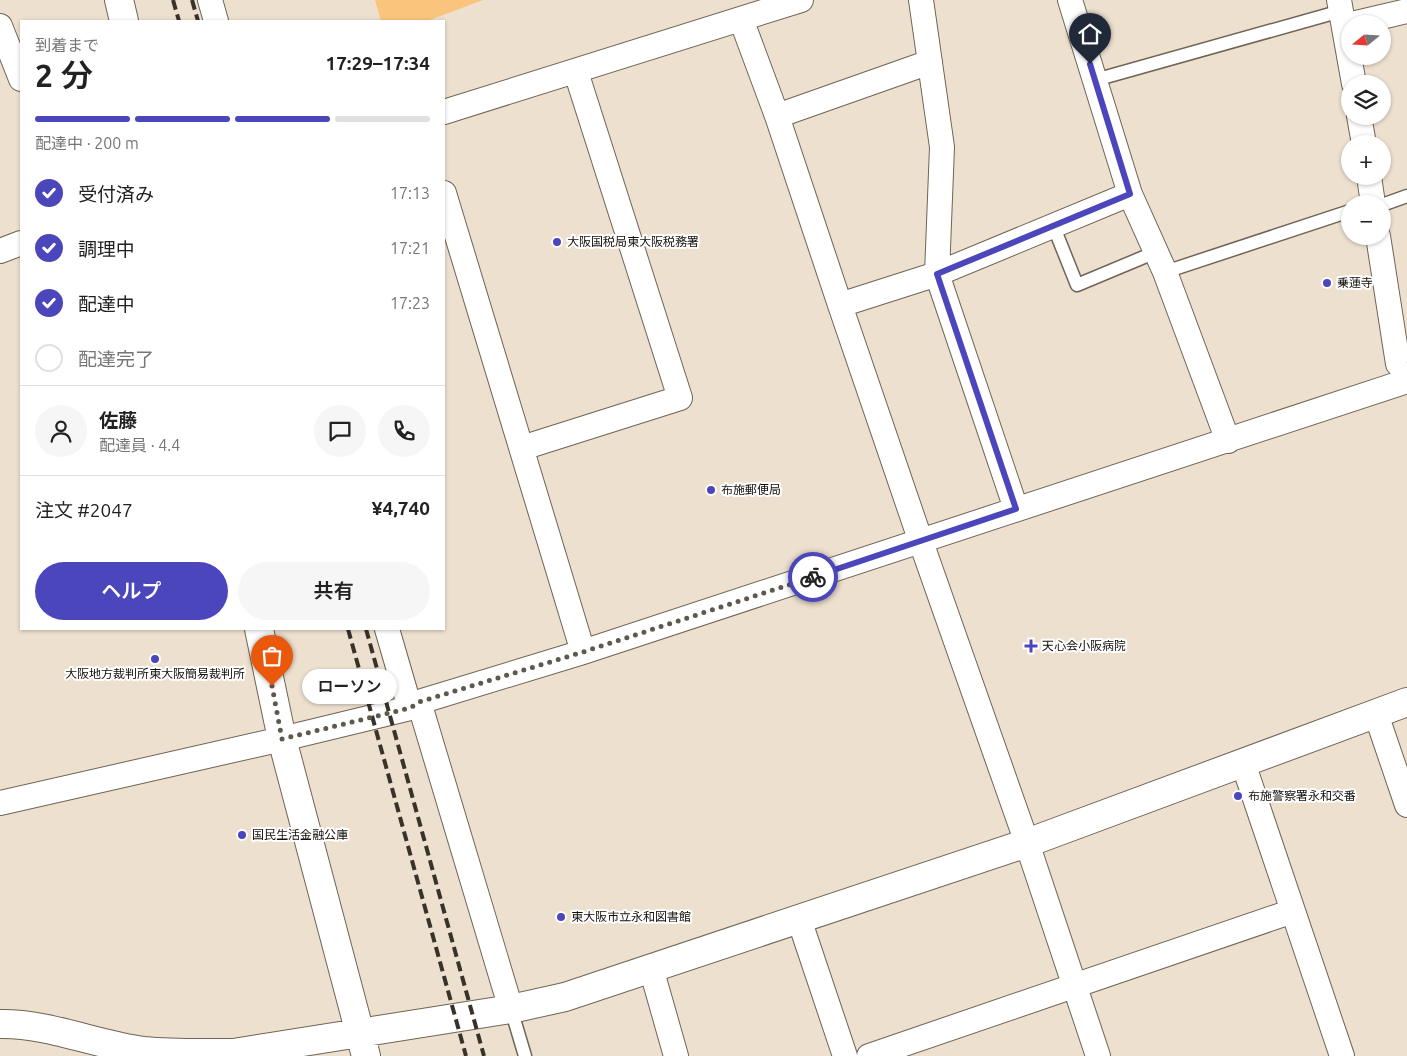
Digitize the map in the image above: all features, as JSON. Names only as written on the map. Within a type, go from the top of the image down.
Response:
[{"type":"street","points":[[119,0],[124,20]]},
{"type":"street","points":[[210,0],[216,20]]},
{"type":"street","points":[[445,112],[801,0]]},
{"type":"street","points":[[920,0],[942,147],[937,274],[1016,509]]},
{"type":"street","points":[[1070,0],[1130,194],[1160,262],[1228,441]]},
{"type":"street","points":[[1366,15],[1407,11]]},
{"type":"street","points":[[741,19],[777,116],[920,542],[1027,843],[1098,1056]]},
{"type":"street","points":[[0,27],[20,77]]},
{"type":"street","points":[[777,116],[930,62]]},
{"type":"street","points":[[522,448],[680,398],[576,72]]},
{"type":"street","points":[[840,305],[937,274],[1130,194]]},
{"type":"street","points":[[445,196],[583,652]]},
{"type":"street","points":[[0,251],[20,243]]},
{"type":"street","points":[[1379,245],[1398,364],[1407,372]]},
{"type":"street","points":[[0,803],[282,739],[415,705],[920,542],[1407,381]]},
{"type":"street","points":[[259,630],[282,739],[363,1045]]},
{"type":"street","points":[[387,630],[415,705],[511,1009]]},
{"type":"street","points":[[0,1024],[27,1026],[144,1051],[188,1054],[363,1045],[565,996],[651,968],[1027,843],[1407,702]]},
{"type":"street","points":[[1376,714],[1407,804]]},
{"type":"street","points":[[1243,763],[1342,1056]]},
{"type":"street","points":[[869,1056],[1293,911]]},
{"type":"street","points":[[800,919],[845,1056]]},
{"type":"street","points":[[651,968],[676,1056]]},
{"type":"lane","points":[[1095,80],[1341,18]]},
{"type":"lane","points":[[1391,202],[1407,196]]},
{"type":"lane","points":[[1053,225],[1077,285],[1341,213]]},
{"type":"lane","points":[[511,1009],[525,1056]]},
{"type":"shaded area","points":[[375,0],[483,0],[430,20],[381,20]]},
{"type":"railway","points":[[173,0],[179,20]]},
{"type":"railway","points":[[192,0],[198,20]]},
{"type":"railway","points":[[348,630],[466,1056]]},
{"type":"railway","points":[[366,630],[484,1056]]},
{"type":"way so far","points":[[272,686],[282,739],[410,708],[419,702],[583,652],[813,577]]},
{"type":"place","name":"大阪国税局東大阪税務署","points":[[557,242]]},
{"type":"place","name":"乗蓮寺","points":[[1327,283]]},
{"type":"place","name":"布施郵便局","points":[[711,490]]},
{"type":"place","name":"天心会小阪病院","points":[[1031,646]]},
{"type":"place","name":"大阪地方裁判所東大阪簡易裁判所","points":[[155,659]]},
{"type":"place","name":"ローソン","points":[[272,686]]},
{"type":"place","name":"布施警察署永和交番","points":[[1238,796]]},
{"type":"place","name":"国民生活金融公庫","points":[[242,835]]},
{"type":"place","name":"東大阪市立永和図書館","points":[[561,917]]},
{"type":"route","points":[[813,577],[1016,509],[937,274],[1130,194],[1090,64]]}]
